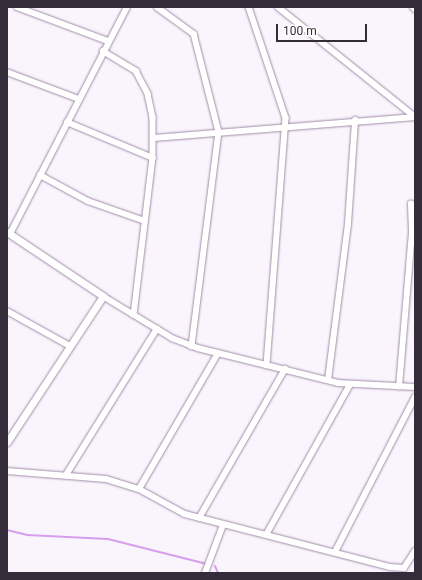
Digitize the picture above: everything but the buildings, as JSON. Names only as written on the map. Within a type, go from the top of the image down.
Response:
[{"type":"street","points":[[17,7],[108,41]]},
{"type":"street","points":[[127,7],[9,233],[103,296],[157,329],[192,346],[350,385],[415,387]]},
{"type":"street","points":[[157,7],[194,34],[219,132],[192,346]]},
{"type":"street","points":[[249,7],[282,100],[286,127],[267,365]]},
{"type":"street","points":[[278,7],[415,117]]},
{"type":"street","points":[[103,51],[129,64],[141,78],[153,117],[153,158],[134,315]]},
{"type":"street","points":[[7,72],[79,99]]},
{"type":"street","points":[[154,138],[355,120],[415,117]]},
{"type":"street","points":[[328,380],[347,239],[355,120]]},
{"type":"street","points":[[68,122],[153,158]]},
{"type":"street","points":[[40,175],[88,201],[145,221]]},
{"type":"street","points":[[399,387],[412,233],[411,204]]},
{"type":"street","points":[[7,442],[103,296]]},
{"type":"street","points":[[7,311],[70,346]]},
{"type":"street","points":[[66,475],[157,329]]},
{"type":"street","points":[[139,489],[218,353]]},
{"type":"street","points":[[199,518],[285,369]]},
{"type":"street","points":[[266,535],[350,385]]},
{"type":"street","points":[[335,552],[415,397]]},
{"type":"street","points":[[7,471],[106,479],[139,489],[172,509],[199,518],[400,568],[409,564],[415,551]]},
{"type":"street","points":[[205,573],[223,524]]},
{"type":"waterway","points":[[7,530],[27,535],[108,539],[207,564]]},
{"type":"waterway","points":[[215,566],[218,573]]}]
